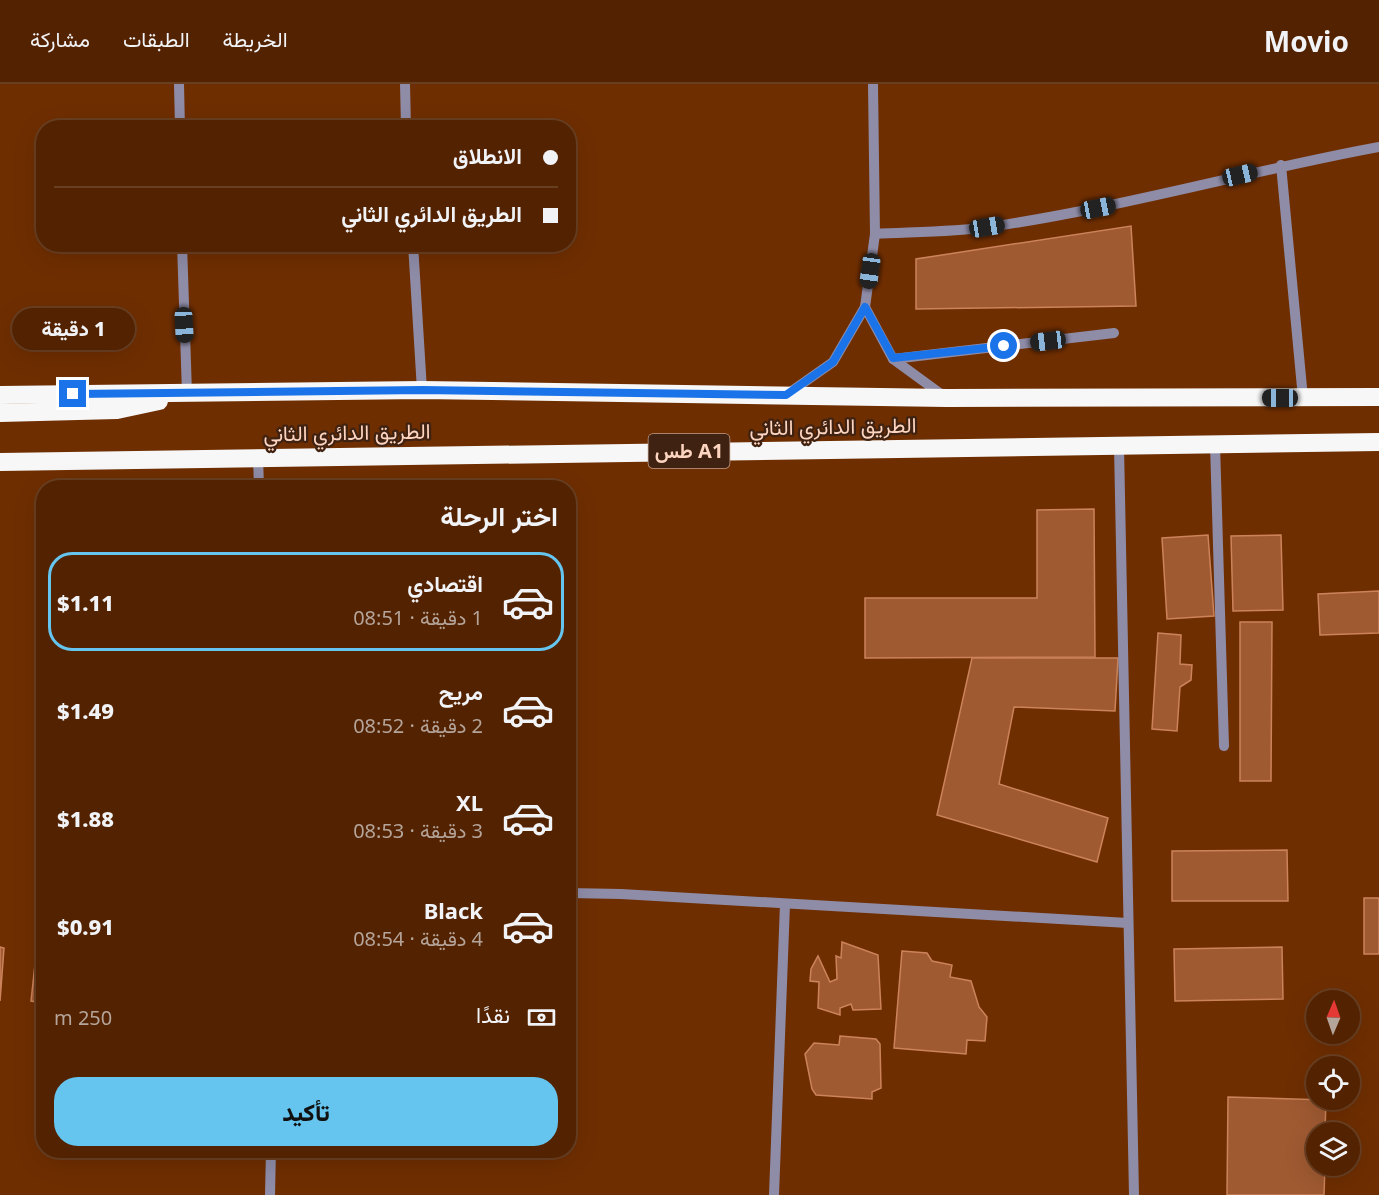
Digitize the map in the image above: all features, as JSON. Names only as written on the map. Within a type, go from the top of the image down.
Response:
[{"type":"highway","name":"الطريق الدائري الثاني","points":[[2,393],[422,390],[947,398],[1379,397]]},
{"type":"highway","points":[[0,413],[117,410],[187,393]]},
{"type":"highway","name":"الطريق الدائري الثاني","points":[[0,462],[258,456],[1379,442]]},
{"type":"highway","points":[[0,455],[150,459]]},
{"type":"street","points":[[179,84],[180,120]]},
{"type":"street","points":[[405,84],[406,120]]},
{"type":"street","points":[[786,395],[833,362],[865,307],[875,234],[873,84]]},
{"type":"street","points":[[875,234],[987,227],[1054,216],[1121,204],[1281,165],[1379,147]]},
{"type":"street","points":[[1281,165],[1303,398]]},
{"type":"street","points":[[182,252],[187,393]]},
{"type":"street","points":[[413,252],[422,390]]},
{"type":"street","points":[[865,307],[893,358],[947,398]]},
{"type":"street","points":[[893,358],[1114,333]]},
{"type":"street","points":[[1215,444],[1224,746]]},
{"type":"street","points":[[1119,446],[1134,1195]]},
{"type":"street","points":[[258,456],[259,480]]},
{"type":"street","points":[[576,893],[1128,924]]},
{"type":"street","points":[[774,1195],[785,904]]},
{"type":"street","points":[[270,1195],[271,1158]]},
{"type":"building","points":[[1131,226],[1136,306],[916,309],[916,259]]},
{"type":"building","points":[[1094,509],[1095,657],[865,658],[865,598],[1037,598],[1037,510]]},
{"type":"building","points":[[1208,535],[1214,616],[1167,619],[1162,538]]},
{"type":"building","points":[[1281,535],[1283,610],[1233,611],[1231,536]]},
{"type":"building","points":[[1379,591],[1379,633],[1320,635],[1318,594]]},
{"type":"building","points":[[1240,622],[1272,622],[1271,781],[1240,781]]},
{"type":"building","points":[[1158,633],[1181,635],[1180,664],[1192,665],[1191,680],[1180,687],[1177,731],[1152,729]]},
{"type":"building","points":[[972,658],[1118,658],[1115,711],[1014,707],[999,784],[1108,818],[1097,862],[937,815]]},
{"type":"building","points":[[1287,850],[1288,901],[1172,901],[1172,851]]},
{"type":"building","points":[[1364,898],[1379,898],[1379,954],[1364,954]]},
{"type":"building","points":[[842,942],[878,955],[881,1009],[853,1010],[851,1004],[840,1008],[840,1015],[818,1008],[819,982],[810,981],[811,969],[818,956],[830,982],[837,979],[836,956],[841,958]]},
{"type":"building","points":[[0,947],[4,948],[0,1001]]},
{"type":"building","points":[[1282,947],[1283,999],[1175,1001],[1174,949]]},
{"type":"building","points":[[902,951],[927,953],[932,961],[952,965],[950,977],[971,981],[979,1007],[987,1017],[985,1041],[967,1040],[966,1054],[894,1048]]},
{"type":"building","points":[[36,955],[36,1002],[31,1001]]},
{"type":"building","points":[[840,1036],[876,1039],[880,1044],[881,1088],[872,1092],[872,1099],[816,1095],[812,1089],[805,1054],[814,1043],[839,1045]]},
{"type":"building","points":[[1228,1097],[1306,1099],[1306,1110],[1326,1110],[1325,1122],[1306,1122],[1306,1176],[1325,1176],[1324,1195],[1227,1195]]},
{"type":"route","points":[[73,394],[422,390],[786,395],[833,362],[865,307],[893,358],[1004,346]]}]
